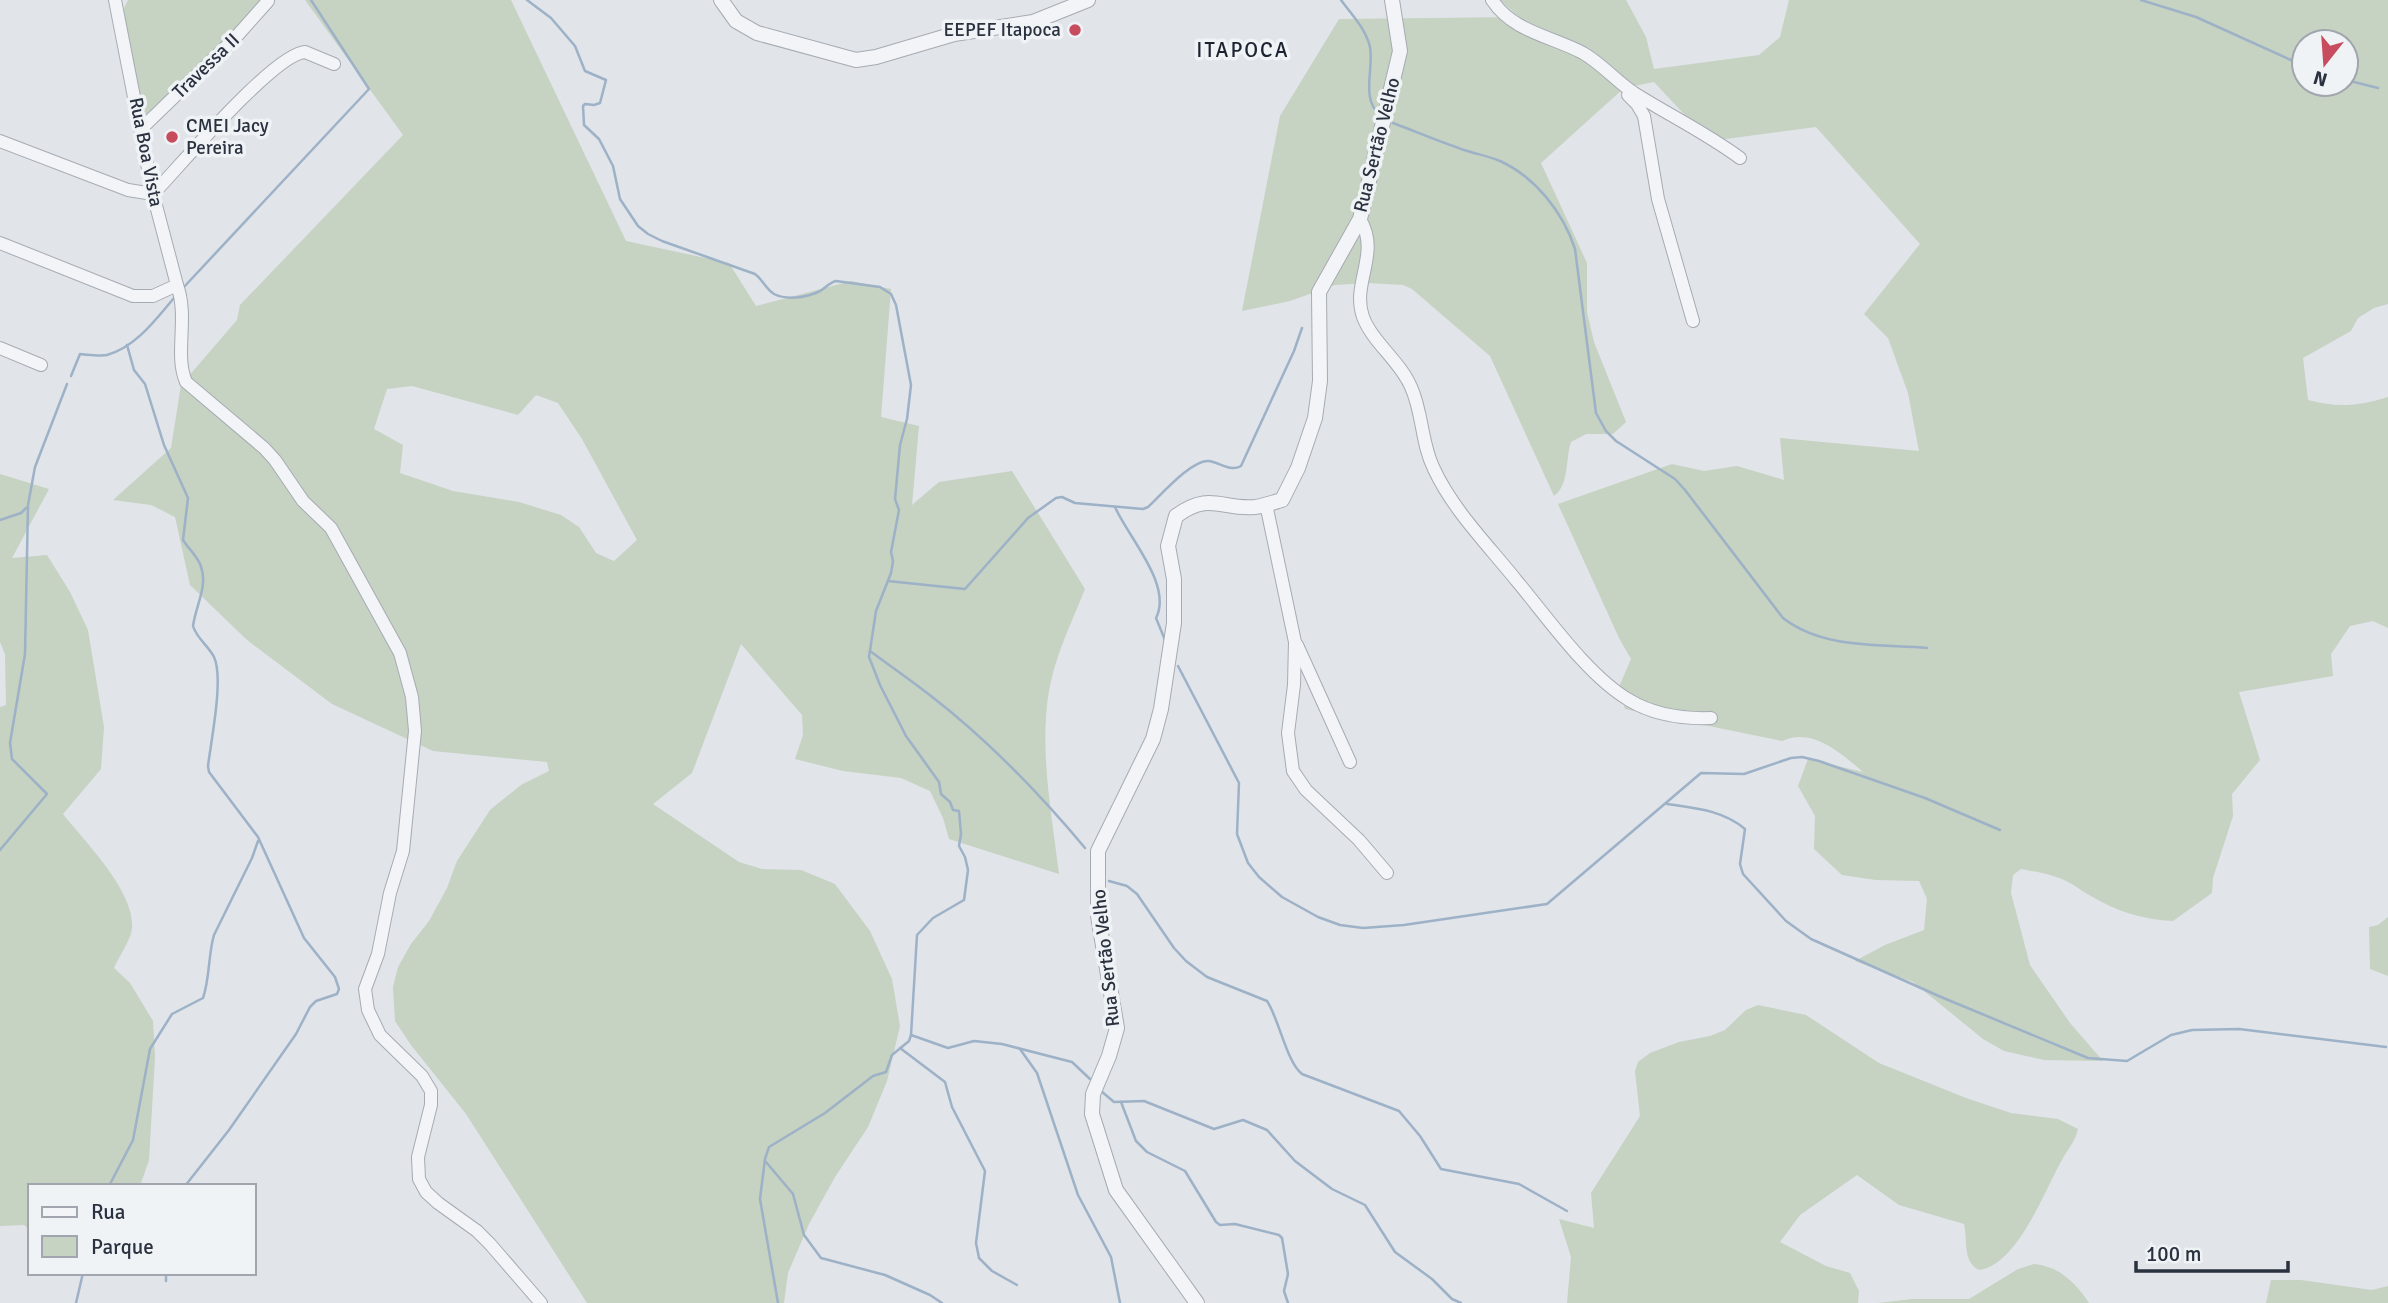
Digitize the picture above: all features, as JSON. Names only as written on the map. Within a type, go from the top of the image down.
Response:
[{"type":"street","name":"Rua Boa Vista","points":[[115,0],[153,194],[184,310],[182,367],[186,382],[272,456],[303,501],[331,528],[404,662],[412,697],[415,731],[407,822],[403,851],[390,893],[378,954],[365,989],[368,1010],[380,1035],[422,1076],[431,1091],[431,1105],[418,1157],[419,1179],[426,1192],[477,1231],[541,1303]]},
{"type":"street","points":[[721,0],[736,21],[757,33],[856,60],[876,57],[954,34],[1033,22],[1088,0]]},
{"type":"street","name":"Rua Sertão Velho","points":[[1197,1303],[1116,1190],[1092,1114],[1093,1094],[1118,1028],[1098,916],[1097,851],[1153,739],[1161,709],[1174,623],[1174,579],[1168,546],[1176,516],[1188,507],[1206,502],[1254,507],[1282,500],[1298,468],[1311,430],[1320,381],[1319,292],[1360,219],[1400,51],[1392,0]]},
{"type":"street","points":[[1492,0],[1504,15],[1519,26],[1583,53],[1617,80],[1740,158]]},
{"type":"street","name":"Travessa II","points":[[142,128],[236,37],[268,1]]},
{"type":"street","points":[[0,141],[128,190],[153,194],[265,76],[290,57],[305,52],[334,64]]},
{"type":"street","points":[[1617,80],[1644,116],[1658,199],[1693,321]]},
{"type":"street","points":[[1360,219],[1367,232],[1369,248],[1360,300],[1364,319],[1412,389],[1429,458],[1450,495],[1573,650],[1610,686],[1627,699],[1660,713],[1683,718],[1711,718]]},
{"type":"street","points":[[0,243],[134,296],[146,297],[162,293],[177,285]]},
{"type":"street","points":[[0,348],[41,365]]},
{"type":"street","points":[[1266,504],[1295,642],[1350,762]]},
{"type":"street","points":[[1295,642],[1294,685],[1288,733],[1293,771],[1301,785],[1359,840],[1387,873]]},
{"type":"green space","points":[[128,0],[266,0],[148,128],[127,62],[124,8]]},
{"type":"green space","points":[[305,0],[511,0],[626,241],[729,263],[756,306],[851,281],[891,289],[881,417],[919,426],[912,505],[939,482],[1012,471],[1085,589],[1063,642],[1048,697],[1045,741],[1059,874],[949,839],[943,818],[930,791],[901,778],[843,771],[795,759],[803,735],[802,715],[741,644],[692,773],[653,804],[739,862],[762,869],[801,870],[835,884],[870,931],[892,979],[900,1026],[887,1081],[868,1127],[835,1177],[809,1224],[788,1273],[784,1303],[587,1303],[466,1114],[395,1021],[393,987],[398,967],[429,921],[447,888],[457,861],[490,810],[521,785],[549,771],[547,762],[433,751],[332,704],[247,640],[190,585],[175,517],[151,505],[113,500],[171,448],[181,385],[237,320],[240,305],[403,135]],"holes":[[[412,386],[518,415],[536,395],[558,403],[582,439],[637,540],[614,561],[596,553],[579,527],[561,515],[519,502],[453,491],[400,473],[403,445],[374,429],[387,389]]]},
{"type":"green space","points":[[1500,0],[1626,0],[1646,37],[1654,69],[1759,55],[1780,37],[1789,0],[2388,0],[2388,304],[2374,308],[2358,318],[2351,331],[2303,358],[2308,400],[2348,405],[2388,397],[2388,628],[2373,621],[2350,626],[2331,654],[2333,676],[2239,692],[2260,760],[2232,794],[2233,816],[2213,878],[2212,893],[2173,921],[2141,917],[2120,910],[2050,875],[2021,869],[2013,875],[2011,893],[2030,965],[2070,1023],[2103,1061],[2044,1060],[2004,1051],[1983,1039],[1913,982],[1855,961],[1885,945],[1924,930],[1927,899],[1919,881],[1876,880],[1842,875],[1814,849],[1815,816],[1798,786],[1808,759],[1863,772],[1826,744],[1804,737],[1782,741],[1625,709],[1619,687],[1631,659],[1558,504],[1672,464],[1704,471],[1737,466],[1784,480],[1780,438],[1919,451],[1908,393],[1888,338],[1864,314],[1920,244],[1816,127],[1718,140],[1695,126],[1654,82],[1624,88],[1541,163],[1587,263],[1587,312],[1594,342],[1626,422],[1613,434],[1586,434],[1571,442],[1563,485],[1554,496],[1490,356],[1412,289],[1403,285],[1368,283],[1335,285],[1290,301],[1242,311],[1280,116],[1339,19],[1519,17]]},
{"type":"green space","points":[[0,474],[49,489],[12,558],[47,555],[70,592],[88,630],[104,727],[101,769],[63,814],[106,867],[125,898],[131,914],[132,928],[114,968],[130,983],[153,1021],[155,1057],[149,1160],[141,1184],[28,1184],[28,1228],[24,1225],[0,1226],[0,707],[6,705],[5,654],[0,642]]},
{"type":"green space","points":[[2388,917],[2388,976],[2370,969],[2369,927],[2378,925]]},
{"type":"green space","points":[[1758,1005],[1806,1015],[1879,1063],[1966,1098],[2011,1113],[2058,1119],[2078,1129],[2029,1223],[2006,1254],[1993,1265],[1979,1270],[1968,1256],[1964,1224],[1899,1205],[1857,1175],[1800,1215],[1780,1242],[1826,1266],[1850,1273],[1859,1291],[1858,1303],[1567,1303],[1571,1257],[1559,1219],[1594,1228],[1591,1193],[1640,1116],[1635,1071],[1638,1062],[1650,1053],[1679,1042],[1725,1030],[1746,1010]]},
{"type":"green space","points":[[2034,1264],[2059,1272],[2089,1303],[1878,1303],[1912,1299],[1969,1299],[2018,1269]]},
{"type":"green space","points":[[2271,1280],[2301,1280],[2372,1290],[2388,1286],[2388,1303],[2266,1303]]},
{"type":"waterway","points":[[183,288],[369,89],[311,0]]},
{"type":"waterway","points":[[527,0],[551,18],[575,46],[585,71],[606,80],[600,103],[583,106],[584,125],[599,139],[613,166],[620,199],[638,226],[662,241],[755,274],[771,292],[779,296],[807,296],[836,281],[880,287],[891,294],[896,305],[911,385],[907,419],[900,445],[895,499],[899,510],[891,552],[893,561],[876,611],[869,657],[906,736],[939,782],[941,794],[950,802],[953,810],[959,811],[959,846],[968,870],[964,900],[933,918],[917,935],[909,1041],[892,1055],[886,1072],[873,1076],[825,1113],[769,1147],[760,1199],[778,1303]]},
{"type":"waterway","points":[[1341,0],[1368,40],[1371,56],[1369,93],[1381,116]]},
{"type":"waterway","points":[[2141,0],[2196,17],[2290,60]]},
{"type":"waterway","points":[[2360,84],[2378,88]]},
{"type":"waterway","points":[[1393,123],[1500,161],[1525,176],[1546,197],[1563,222],[1575,249],[1596,413],[1606,431],[1616,441],[1675,479],[1783,618],[1799,628],[1833,640],[1927,648]]},
{"type":"waterway","points":[[71,376],[80,354],[107,355],[127,346],[145,331],[174,298]]},
{"type":"waterway","points":[[888,581],[965,589],[1028,518],[1056,498],[1062,497],[1075,503],[1143,509],[1185,472],[1202,462],[1209,461],[1233,468],[1241,466],[1302,328]]},
{"type":"waterway","points":[[127,345],[134,370],[145,384],[164,445],[188,498],[183,540],[198,561],[203,579],[193,626],[214,657],[218,679],[209,772],[258,837],[304,938],[335,977],[339,989],[337,994],[316,1001],[310,1007],[296,1034],[229,1130],[187,1184]]},
{"type":"waterway","points":[[0,850],[47,794],[12,759],[10,743],[25,654],[28,505],[35,467],[67,384]]},
{"type":"waterway","points":[[1115,507],[1154,576],[1160,605],[1156,618],[1165,640]]},
{"type":"waterway","points":[[0,520],[21,513],[26,508]]},
{"type":"waterway","points":[[870,651],[952,713],[993,749],[1050,807],[1085,848]]},
{"type":"waterway","points":[[1178,666],[1239,783],[1237,834],[1248,863],[1259,877],[1282,897],[1318,917],[1340,925],[1363,928],[1404,925],[1547,904],[1701,773],[1744,774],[1791,758],[1802,757],[1819,761],[1925,798],[2000,830]]},
{"type":"waterway","points":[[1667,804],[1718,814],[1745,829],[1740,864],[1743,874],[1786,921],[1811,939],[2088,1058],[2127,1061],[2171,1035],[2192,1030],[2239,1029],[2386,1047]]},
{"type":"waterway","points":[[110,1184],[133,1140],[150,1049],[172,1014],[203,998],[214,935],[258,841]]},
{"type":"waterway","points":[[1109,881],[1127,886],[1137,894],[1174,948],[1207,977],[1267,1001],[1287,1051],[1302,1074],[1399,1111],[1420,1136],[1441,1169],[1519,1184],[1567,1211]]},
{"type":"waterway","points":[[911,1035],[948,1048],[974,1041],[1002,1044],[1072,1062],[1090,1079]]},
{"type":"waterway","points":[[900,1048],[945,1082],[952,1107],[985,1171],[976,1243],[979,1258],[992,1271],[1017,1285]]},
{"type":"waterway","points":[[1020,1049],[1037,1073],[1078,1195],[1111,1257],[1120,1303]]},
{"type":"waterway","points":[[1101,1091],[1114,1102],[1144,1101],[1214,1129],[1243,1120],[1267,1130],[1295,1161],[1332,1189],[1365,1205],[1395,1252],[1432,1279],[1452,1299],[1461,1303]]},
{"type":"waterway","points":[[1121,1102],[1136,1141],[1147,1152],[1185,1171],[1216,1222],[1220,1225],[1235,1224],[1282,1238],[1288,1274],[1284,1291],[1288,1303]]},
{"type":"waterway","points":[[766,1162],[793,1194],[804,1235],[821,1258],[885,1275],[942,1303]]},
{"type":"waterway","points":[[76,1303],[83,1275]]},
{"type":"waterway","points":[[166,1275],[166,1281]]},
{"type":"place","name":"EEPEF Itapoca","points":[[1075,30]]},
{"type":"place","name":"CMEI Jacy Pereira","points":[[172,137]]},
{"type":"district","name":"ITAPOCA","points":[[1243,50]]}]
